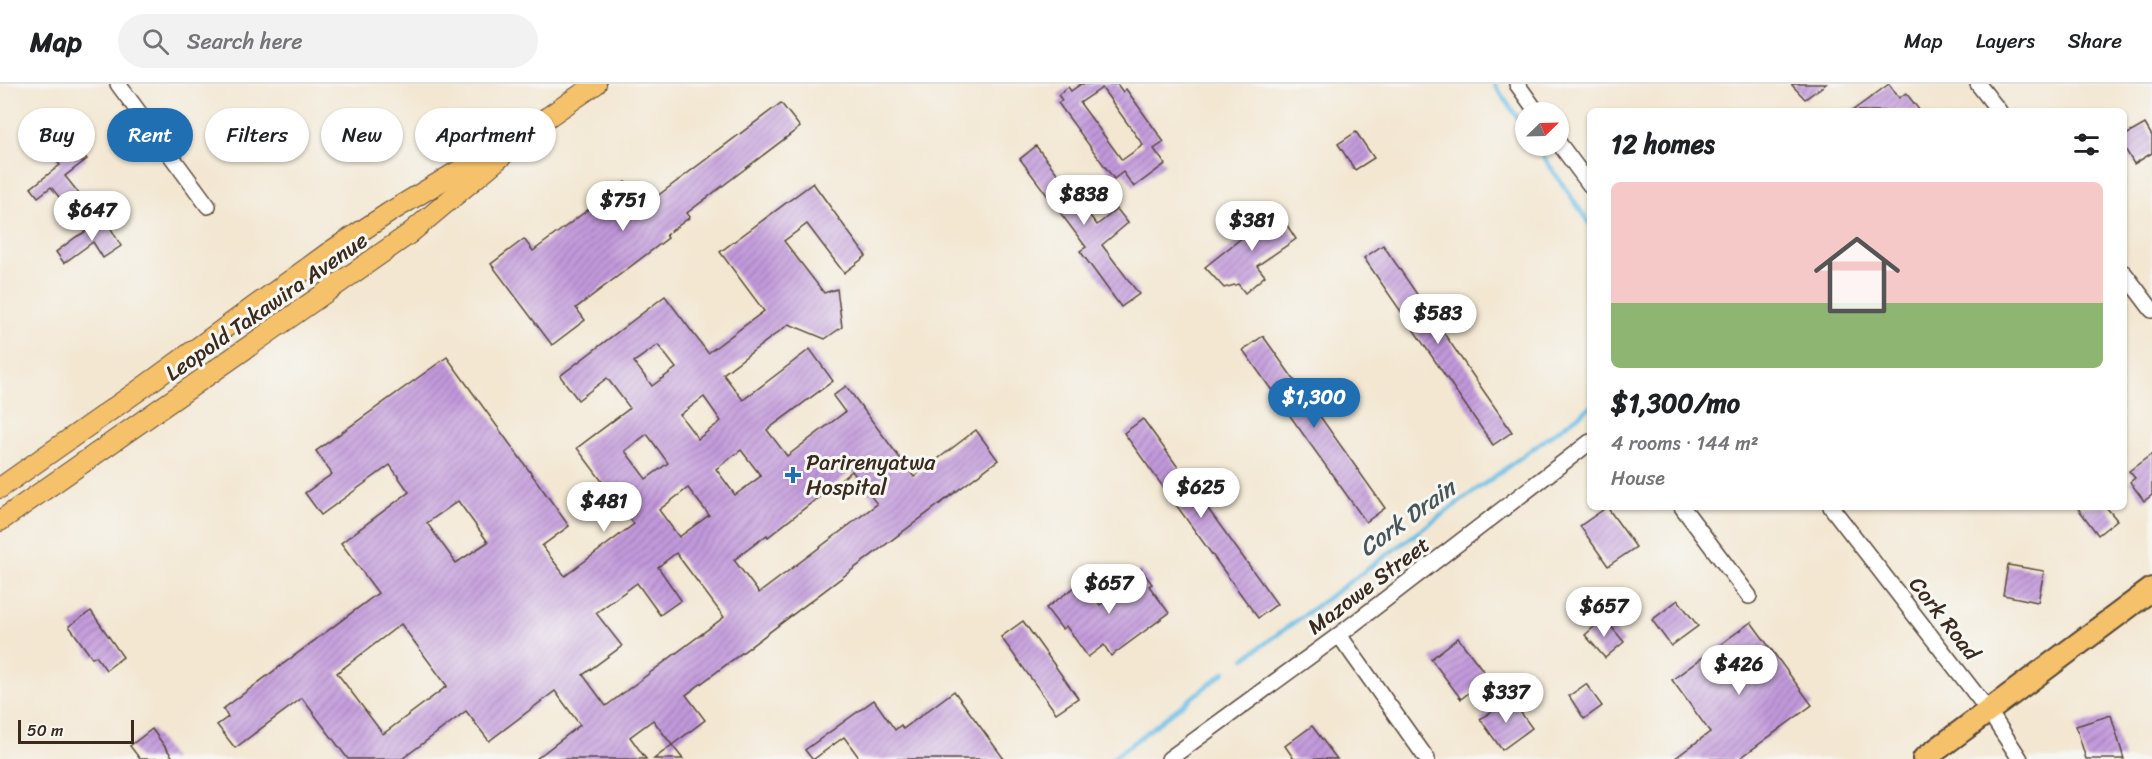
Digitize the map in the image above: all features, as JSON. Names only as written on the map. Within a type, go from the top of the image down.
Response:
[{"type":"highway","points":[[1924,759],[2152,589]]},
{"type":"main road","name":"Leopold Takawira Avenue","points":[[556,112],[596,84]]},
{"type":"main road","name":"Leopold Takawira Avenue","points":[[0,488],[328,253],[390,212],[473,162]]},
{"type":"main road","name":"Leopold Takawira Avenue","points":[[0,521],[400,241],[494,162]]},
{"type":"street","points":[[118,84],[208,206]]},
{"type":"street","points":[[1517,84],[1530,102]]},
{"type":"street","points":[[1978,84],[1997,108]]},
{"type":"street","points":[[1568,156],[1587,181]]},
{"type":"street","points":[[2127,277],[2152,310]]},
{"type":"street","name":"Mazowe Street","points":[[1169,759],[1339,635],[1587,443]]},
{"type":"street","points":[[1684,510],[1749,596]]},
{"type":"street","name":"Cork Road","points":[[1833,510],[1988,710],[2020,759]]},
{"type":"street","points":[[1339,635],[1427,759]]},
{"type":"building","points":[[1081,84],[1117,84],[1123,92],[1126,89],[1164,142],[1154,149],[1165,164],[1134,187],[1123,172],[1114,179],[1058,103],[1062,100],[1058,95],[1068,87],[1071,91]],"holes":[[[1102,88],[1143,145],[1122,160],[1080,103]]]},
{"type":"building","points":[[1791,84],[1826,84],[1805,99]]},
{"type":"building","points":[[1889,84],[1899,98],[1906,93],[1918,108],[1856,108]]},
{"type":"building","points":[[781,103],[800,127],[687,213],[690,217],[666,235],[668,238],[576,308],[585,320],[552,345],[491,264],[524,239],[533,251],[625,182],[644,206]]},
{"type":"building","points":[[2145,124],[2152,136],[2152,153],[2134,164],[2127,152],[2127,134]]},
{"type":"building","points":[[1356,132],[1374,158],[1355,170],[1338,144]]},
{"type":"building","points":[[1036,146],[1097,225],[1117,209],[1128,223],[1102,245],[1139,294],[1121,307],[1080,251],[1086,247],[1020,159]]},
{"type":"building","points":[[58,162],[83,162],[65,176],[81,196],[67,207],[51,187],[38,197],[31,188],[60,165]]},
{"type":"building","points":[[813,183],[866,256],[844,273],[807,224],[784,241],[824,293],[837,289],[842,327],[825,339],[789,324],[723,374],[743,400],[810,349],[833,381],[767,430],[787,456],[845,412],[833,396],[846,386],[914,477],[976,430],[998,460],[686,695],[705,720],[672,745],[653,720],[630,737],[646,759],[536,759],[580,725],[555,691],[489,741],[466,711],[402,759],[348,759],[302,698],[235,748],[217,725],[228,717],[223,709],[378,593],[341,543],[409,492],[390,465],[321,515],[305,493],[332,474],[316,451],[447,357],[569,526],[542,546],[565,576],[634,524],[577,448],[630,408],[607,378],[578,400],[560,376],[665,296],[708,353],[764,311],[720,252]],"holes":[[[658,345],[676,368],[652,386],[634,362]],[[704,397],[721,421],[698,439],[680,415]],[[647,434],[668,463],[646,479],[625,451]],[[741,450],[761,476],[735,495],[716,469]],[[852,471],[877,504],[759,593],[734,560],[767,535],[768,537]],[[688,488],[709,515],[679,537],[659,510]],[[458,501],[488,542],[456,563],[427,523]],[[676,553],[724,617],[606,706],[583,675],[622,646],[596,613],[637,583],[660,615],[681,600],[658,567]],[[401,624],[447,686],[383,734],[337,673]]]},
{"type":"building","points":[[1275,207],[1296,239],[1257,266],[1265,276],[1245,293],[1238,284],[1224,288],[1205,267],[1244,236],[1241,231]]},
{"type":"building","points":[[106,220],[121,246],[103,258],[93,242],[64,263],[56,252],[76,237]]},
{"type":"building","points":[[1383,245],[1512,432],[1493,445],[1364,258]]},
{"type":"building","points":[[1263,336],[1385,508],[1366,522],[1243,350]]},
{"type":"building","points":[[1143,419],[1277,604],[1258,618],[1124,433]]},
{"type":"building","points":[[2152,454],[2152,495],[2144,501],[2130,482],[2135,478],[2129,471]]},
{"type":"building","points":[[1603,510],[1609,510],[1636,547],[1608,566],[1580,526]]},
{"type":"building","points":[[2079,510],[2109,510],[2117,520],[2098,535]]},
{"type":"building","points":[[2008,565],[2044,571],[2038,602],[2003,595]]},
{"type":"building","points":[[1141,569],[1152,584],[1149,586],[1169,613],[1111,656],[1104,645],[1088,657],[1066,626],[1062,629],[1046,608],[1082,582],[1100,605],[1133,581],[1129,577]]},
{"type":"building","points":[[1678,600],[1698,626],[1671,646],[1652,620]]},
{"type":"building","points":[[91,611],[123,657],[106,670],[96,656],[92,658],[69,626]]},
{"type":"building","points":[[1604,618],[1624,642],[1605,658],[1585,635]]},
{"type":"building","points":[[1023,621],[1078,698],[1056,713],[1001,637]]},
{"type":"building","points":[[1751,622],[1812,705],[1739,759],[1674,759],[1710,732],[1672,680]]},
{"type":"building","points":[[1458,638],[1488,677],[1461,699],[1431,659]]},
{"type":"building","points":[[1586,684],[1602,706],[1584,719],[1569,696]]},
{"type":"building","points":[[954,691],[1004,759],[860,759],[844,737],[814,759],[805,750],[874,700],[895,730],[901,725],[903,729]]},
{"type":"building","points":[[1511,699],[1532,728],[1502,750],[1480,719]]},
{"type":"building","points":[[2111,715],[2124,759],[2086,759],[2076,726]]},
{"type":"building","points":[[1312,726],[1337,759],[1294,759],[1285,746]]},
{"type":"building","points":[[152,729],[174,759],[140,759],[130,746]]},
{"type":"building","points":[[672,745],[683,759],[654,759]]},
{"type":"waterway","name":"Cork Drain","points":[[1494,84],[1515,114]]},
{"type":"waterway","name":"Cork Drain","points":[[1543,156],[1587,220]]},
{"type":"waterway","name":"Cork Drain","points":[[1245,658],[1587,409]]},
{"type":"waterway","name":"Cork Drain","points":[[1112,759],[1225,672]]},
{"type":"place","name":"Parirenyatwa Hospital","points":[[793,475]]}]
